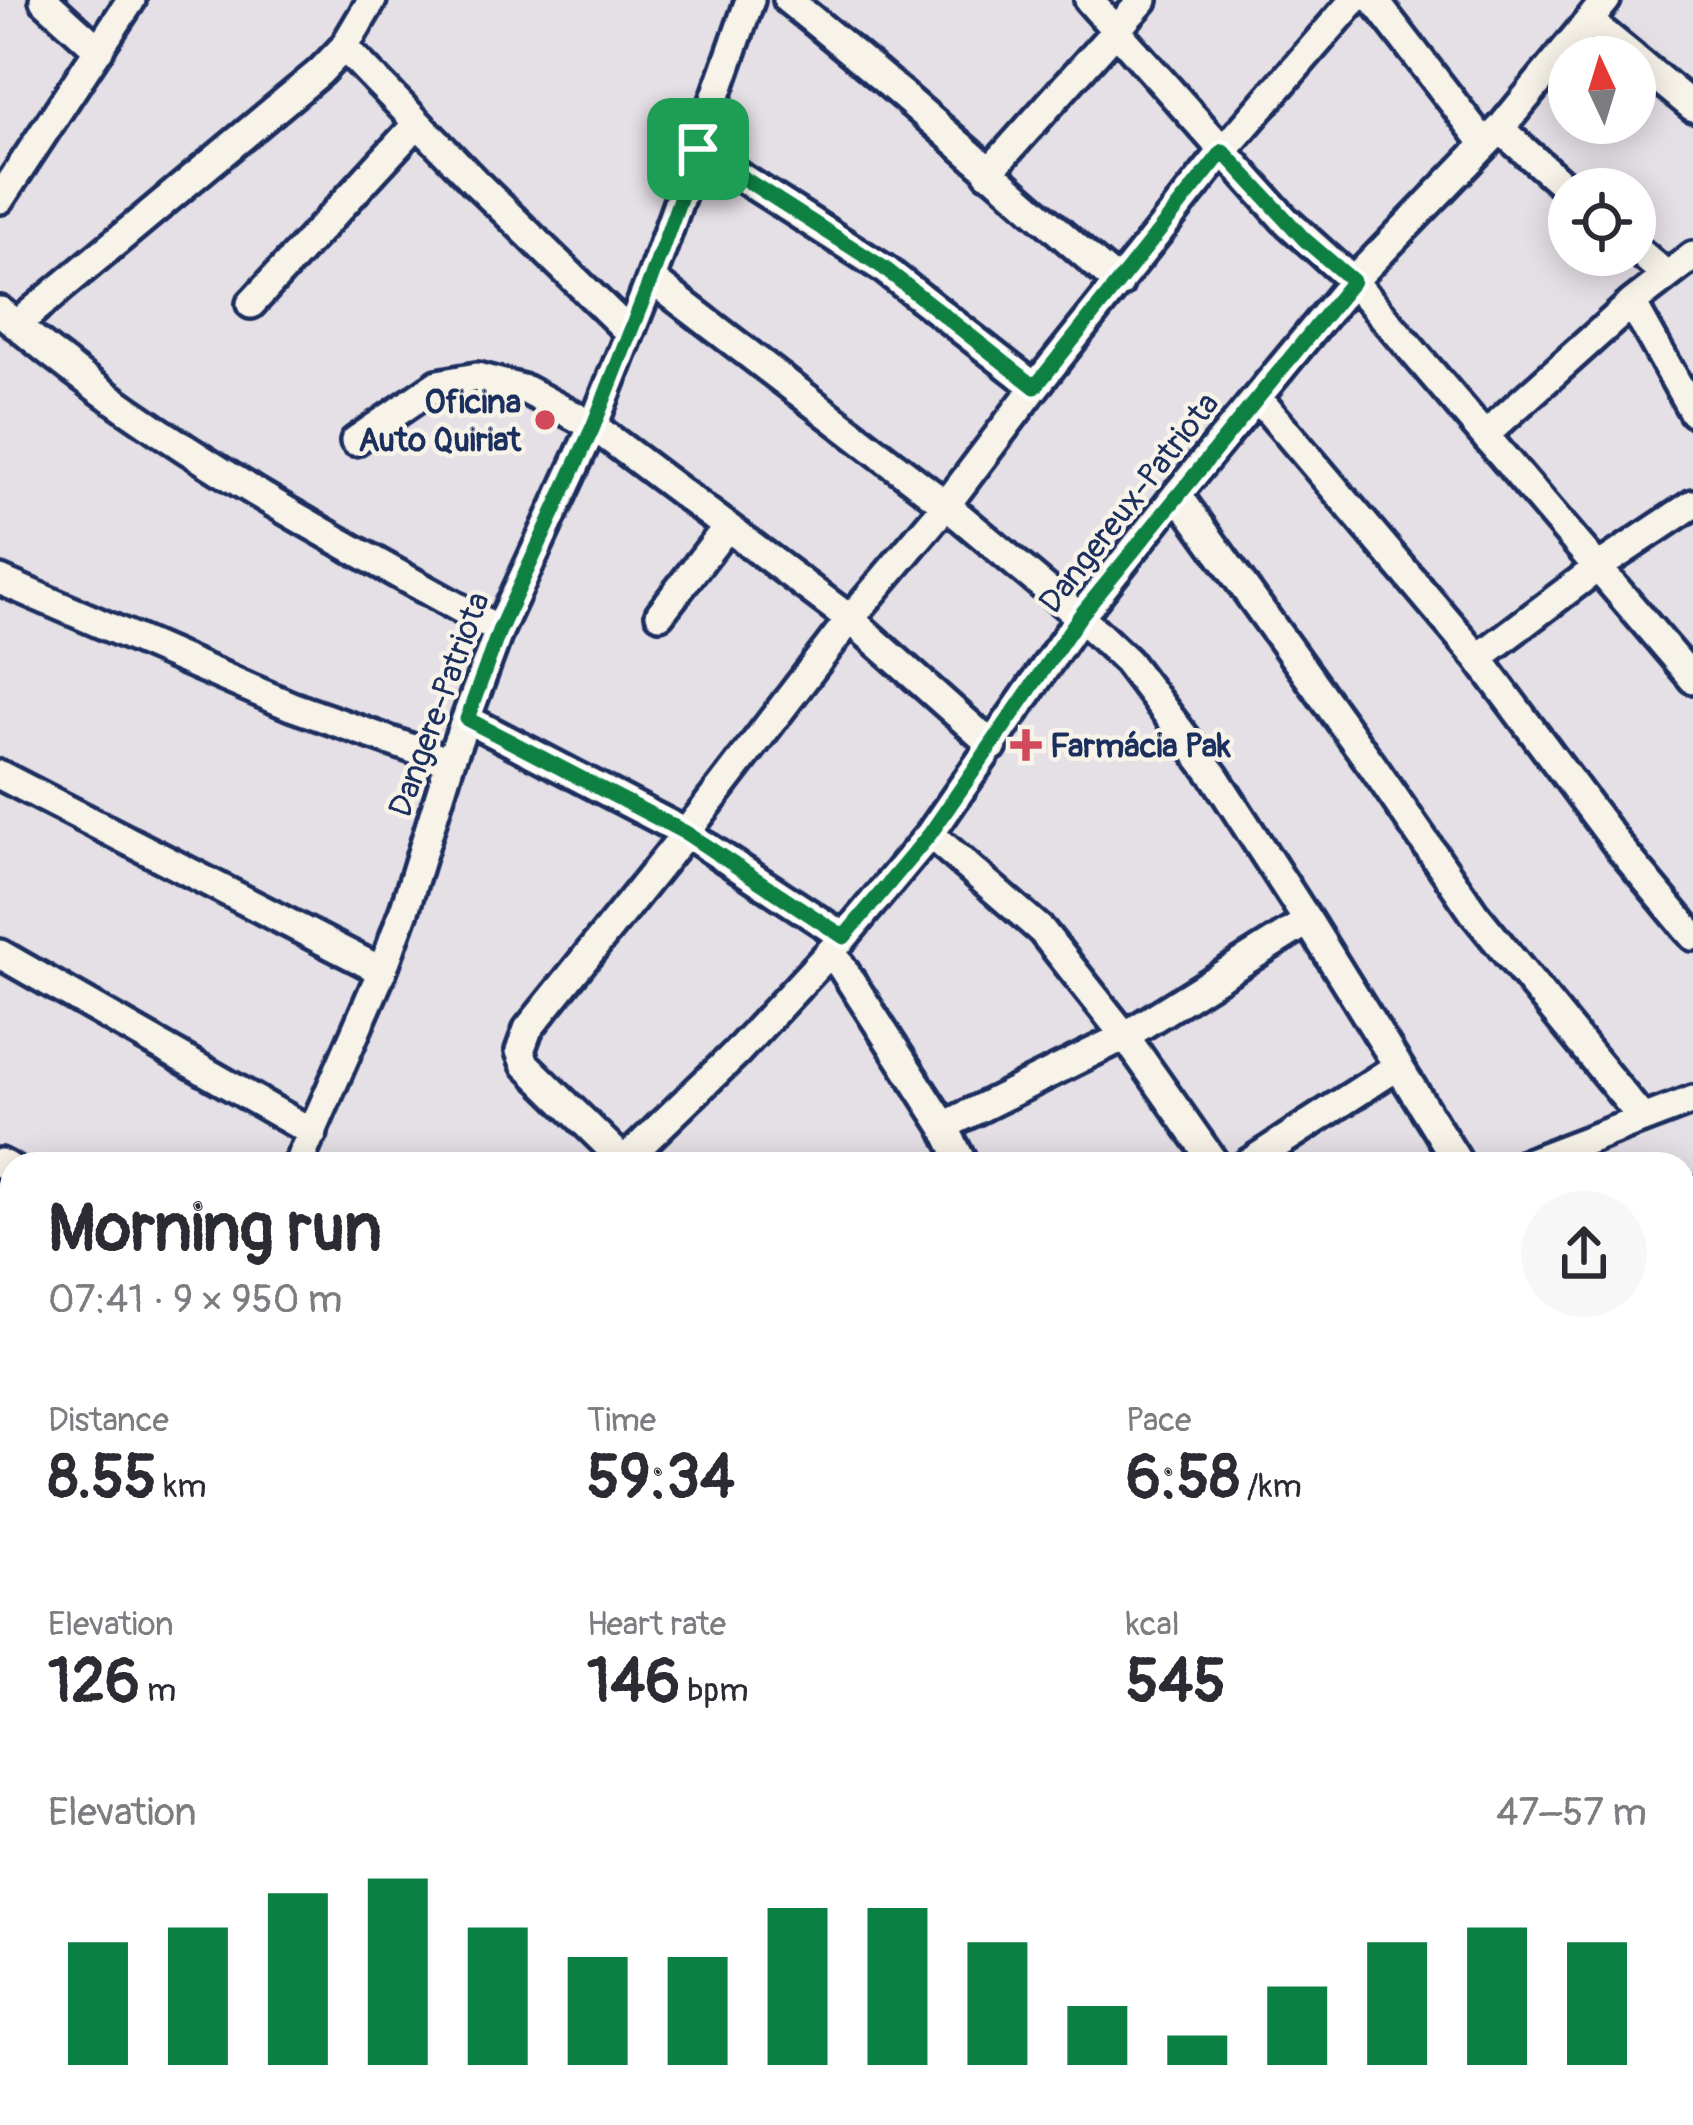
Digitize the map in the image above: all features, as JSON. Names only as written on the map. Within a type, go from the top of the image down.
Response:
[{"type":"street","points":[[44,0],[99,50]]},
{"type":"street","points":[[0,199],[131,0]]},
{"type":"street","points":[[372,0],[344,46],[280,107],[8,318],[160,434],[251,492],[499,631]]},
{"type":"street","name":"Dangere-Patriota","points":[[304,1152],[382,971],[450,762],[499,631],[593,427],[651,279],[749,0]]},
{"type":"street","points":[[788,0],[1119,284]]},
{"type":"street","points":[[1089,0],[1294,230],[1353,281],[1693,679]]},
{"type":"street","points":[[988,172],[1143,0]]},
{"type":"street","points":[[611,1152],[526,1064],[520,1051],[522,1040],[1223,151],[1354,0]]},
{"type":"street","points":[[1374,0],[1492,136],[1548,175]]},
{"type":"street","points":[[1598,10],[1618,36]]},
{"type":"street","name":"Dangereux-Patriota","points":[[633,1152],[838,944],[930,834],[1080,616],[1177,494],[1353,281],[1492,136],[1598,10]]},
{"type":"street","points":[[344,46],[629,332]]},
{"type":"street","points":[[1656,76],[1693,107]]},
{"type":"street","points":[[251,304],[417,124]]},
{"type":"street","points":[[698,149],[884,268],[1035,387]]},
{"type":"street","points":[[1486,434],[1632,303],[1693,256]]},
{"type":"street","points":[[1656,266],[1666,275]]},
{"type":"street","points":[[651,279],[946,505],[1080,616],[1138,674],[1204,761],[1309,921],[1452,1152]]},
{"type":"street","points":[[1632,303],[1693,412]]},
{"type":"street","points":[[355,441],[438,385],[477,377],[526,390],[593,427],[850,619],[993,746]]},
{"type":"street","points":[[1257,397],[1478,658],[1620,848],[1693,936]]},
{"type":"street","points":[[1177,494],[1474,913],[1642,1118]]},
{"type":"street","points":[[1478,658],[1693,504]]},
{"type":"street","points":[[660,614],[727,527]]},
{"type":"street","points":[[0,580],[292,706],[450,762]]},
{"type":"street","points":[[467,719],[686,833],[838,944],[957,1152]]},
{"type":"street","points":[[0,776],[382,971]]},
{"type":"street","points":[[930,834],[1042,931],[1125,1036],[1207,1152]]},
{"type":"street","points":[[944,1126],[1125,1036],[1309,921]]},
{"type":"street","points":[[0,954],[313,1133]]},
{"type":"street","points":[[1265,1152],[1398,1066]]},
{"type":"street","points":[[1556,1152],[1693,1100]]},
{"type":"place","name":"Oficina Auto Quiriat","points":[[545,420]]},
{"type":"place","name":"Farmácia Pak","points":[[1026,745]]},
{"type":"route","points":[[698,149],[884,268],[1035,387],[1223,151],[1304,239],[1353,281],[1080,616],[930,834],[844,937],[686,833],[467,719],[499,631],[593,427],[698,149]]}]
